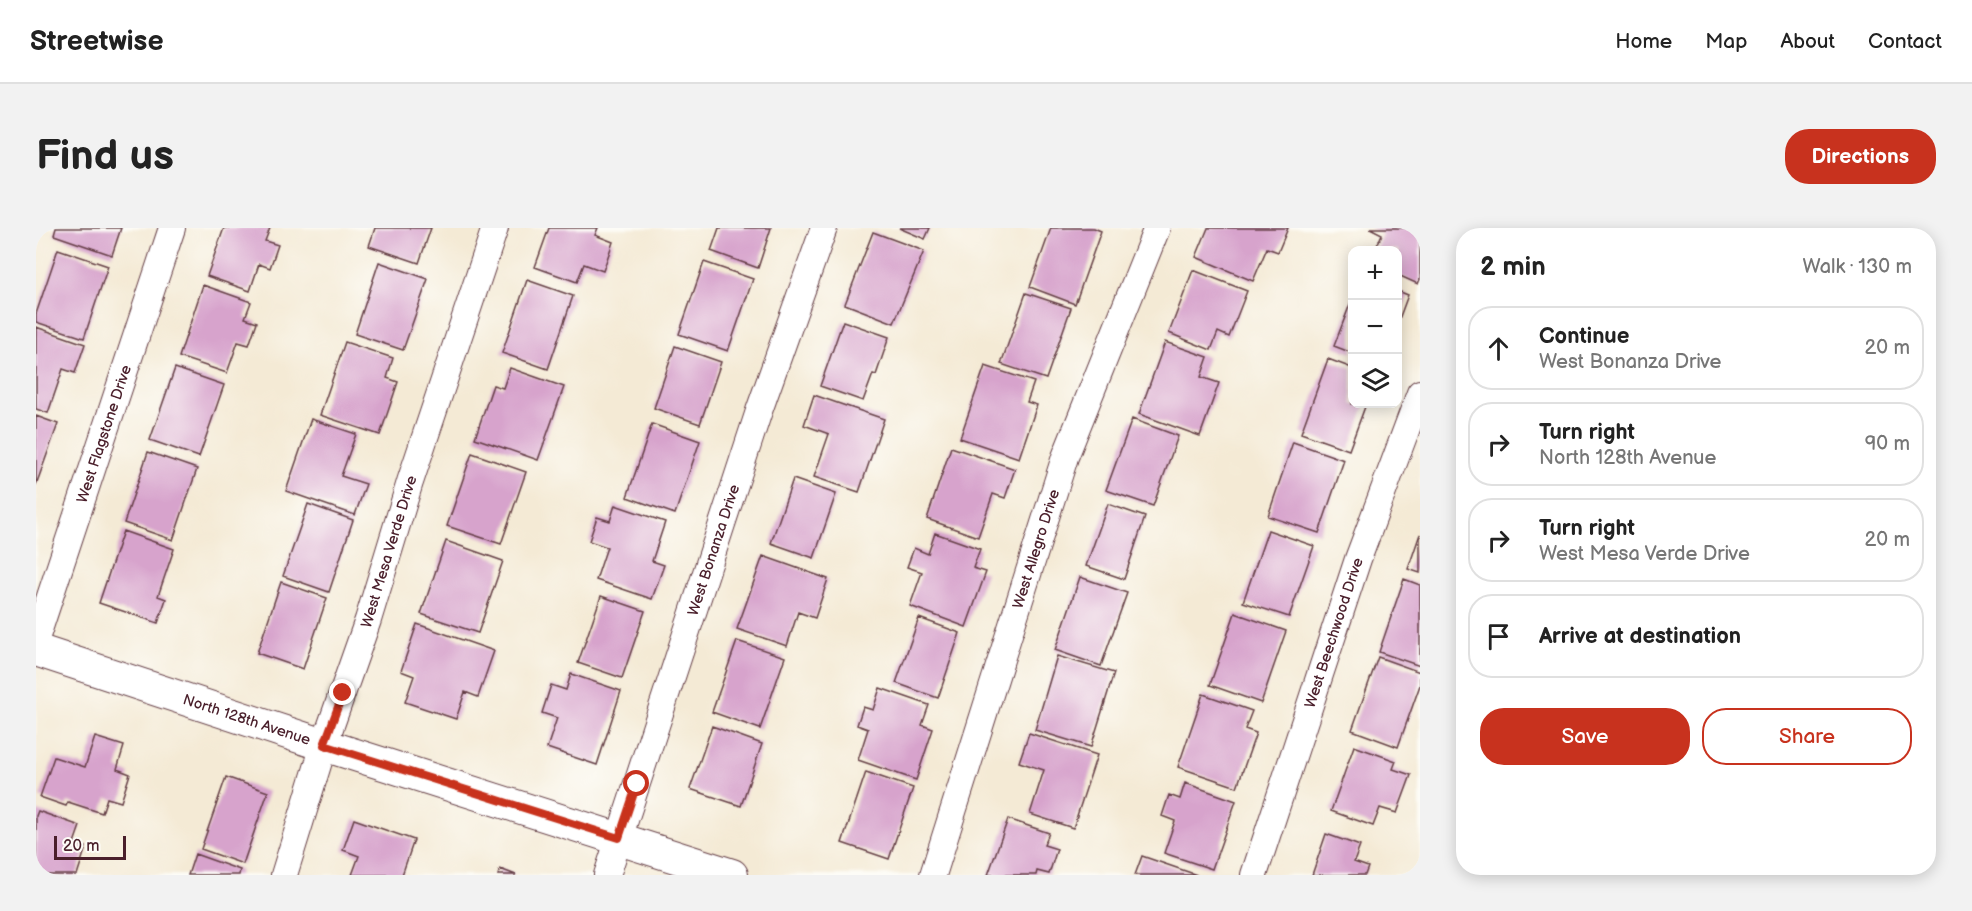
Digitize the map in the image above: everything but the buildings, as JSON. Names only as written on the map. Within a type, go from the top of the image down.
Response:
[{"type":"street","name":"West Flagstone Drive","points":[[36,639],[172,228]]},
{"type":"street","name":"West Mesa Verde Drive","points":[[284,875],[324,745],[368,620],[410,482],[495,228]]},
{"type":"street","name":"West Bonanza Drive","points":[[607,875],[759,411],[824,228]]},
{"type":"street","name":"West Allegro Drive","points":[[933,875],[1065,457],[1157,228]]},
{"type":"street","name":"West Beechwood Drive","points":[[1254,875],[1358,559],[1420,393]]},
{"type":"street","name":"North 128th Avenue","points":[[36,650],[324,745],[732,875]]},
{"type":"route","points":[[343,693],[324,745],[619,838],[637,784]]}]
